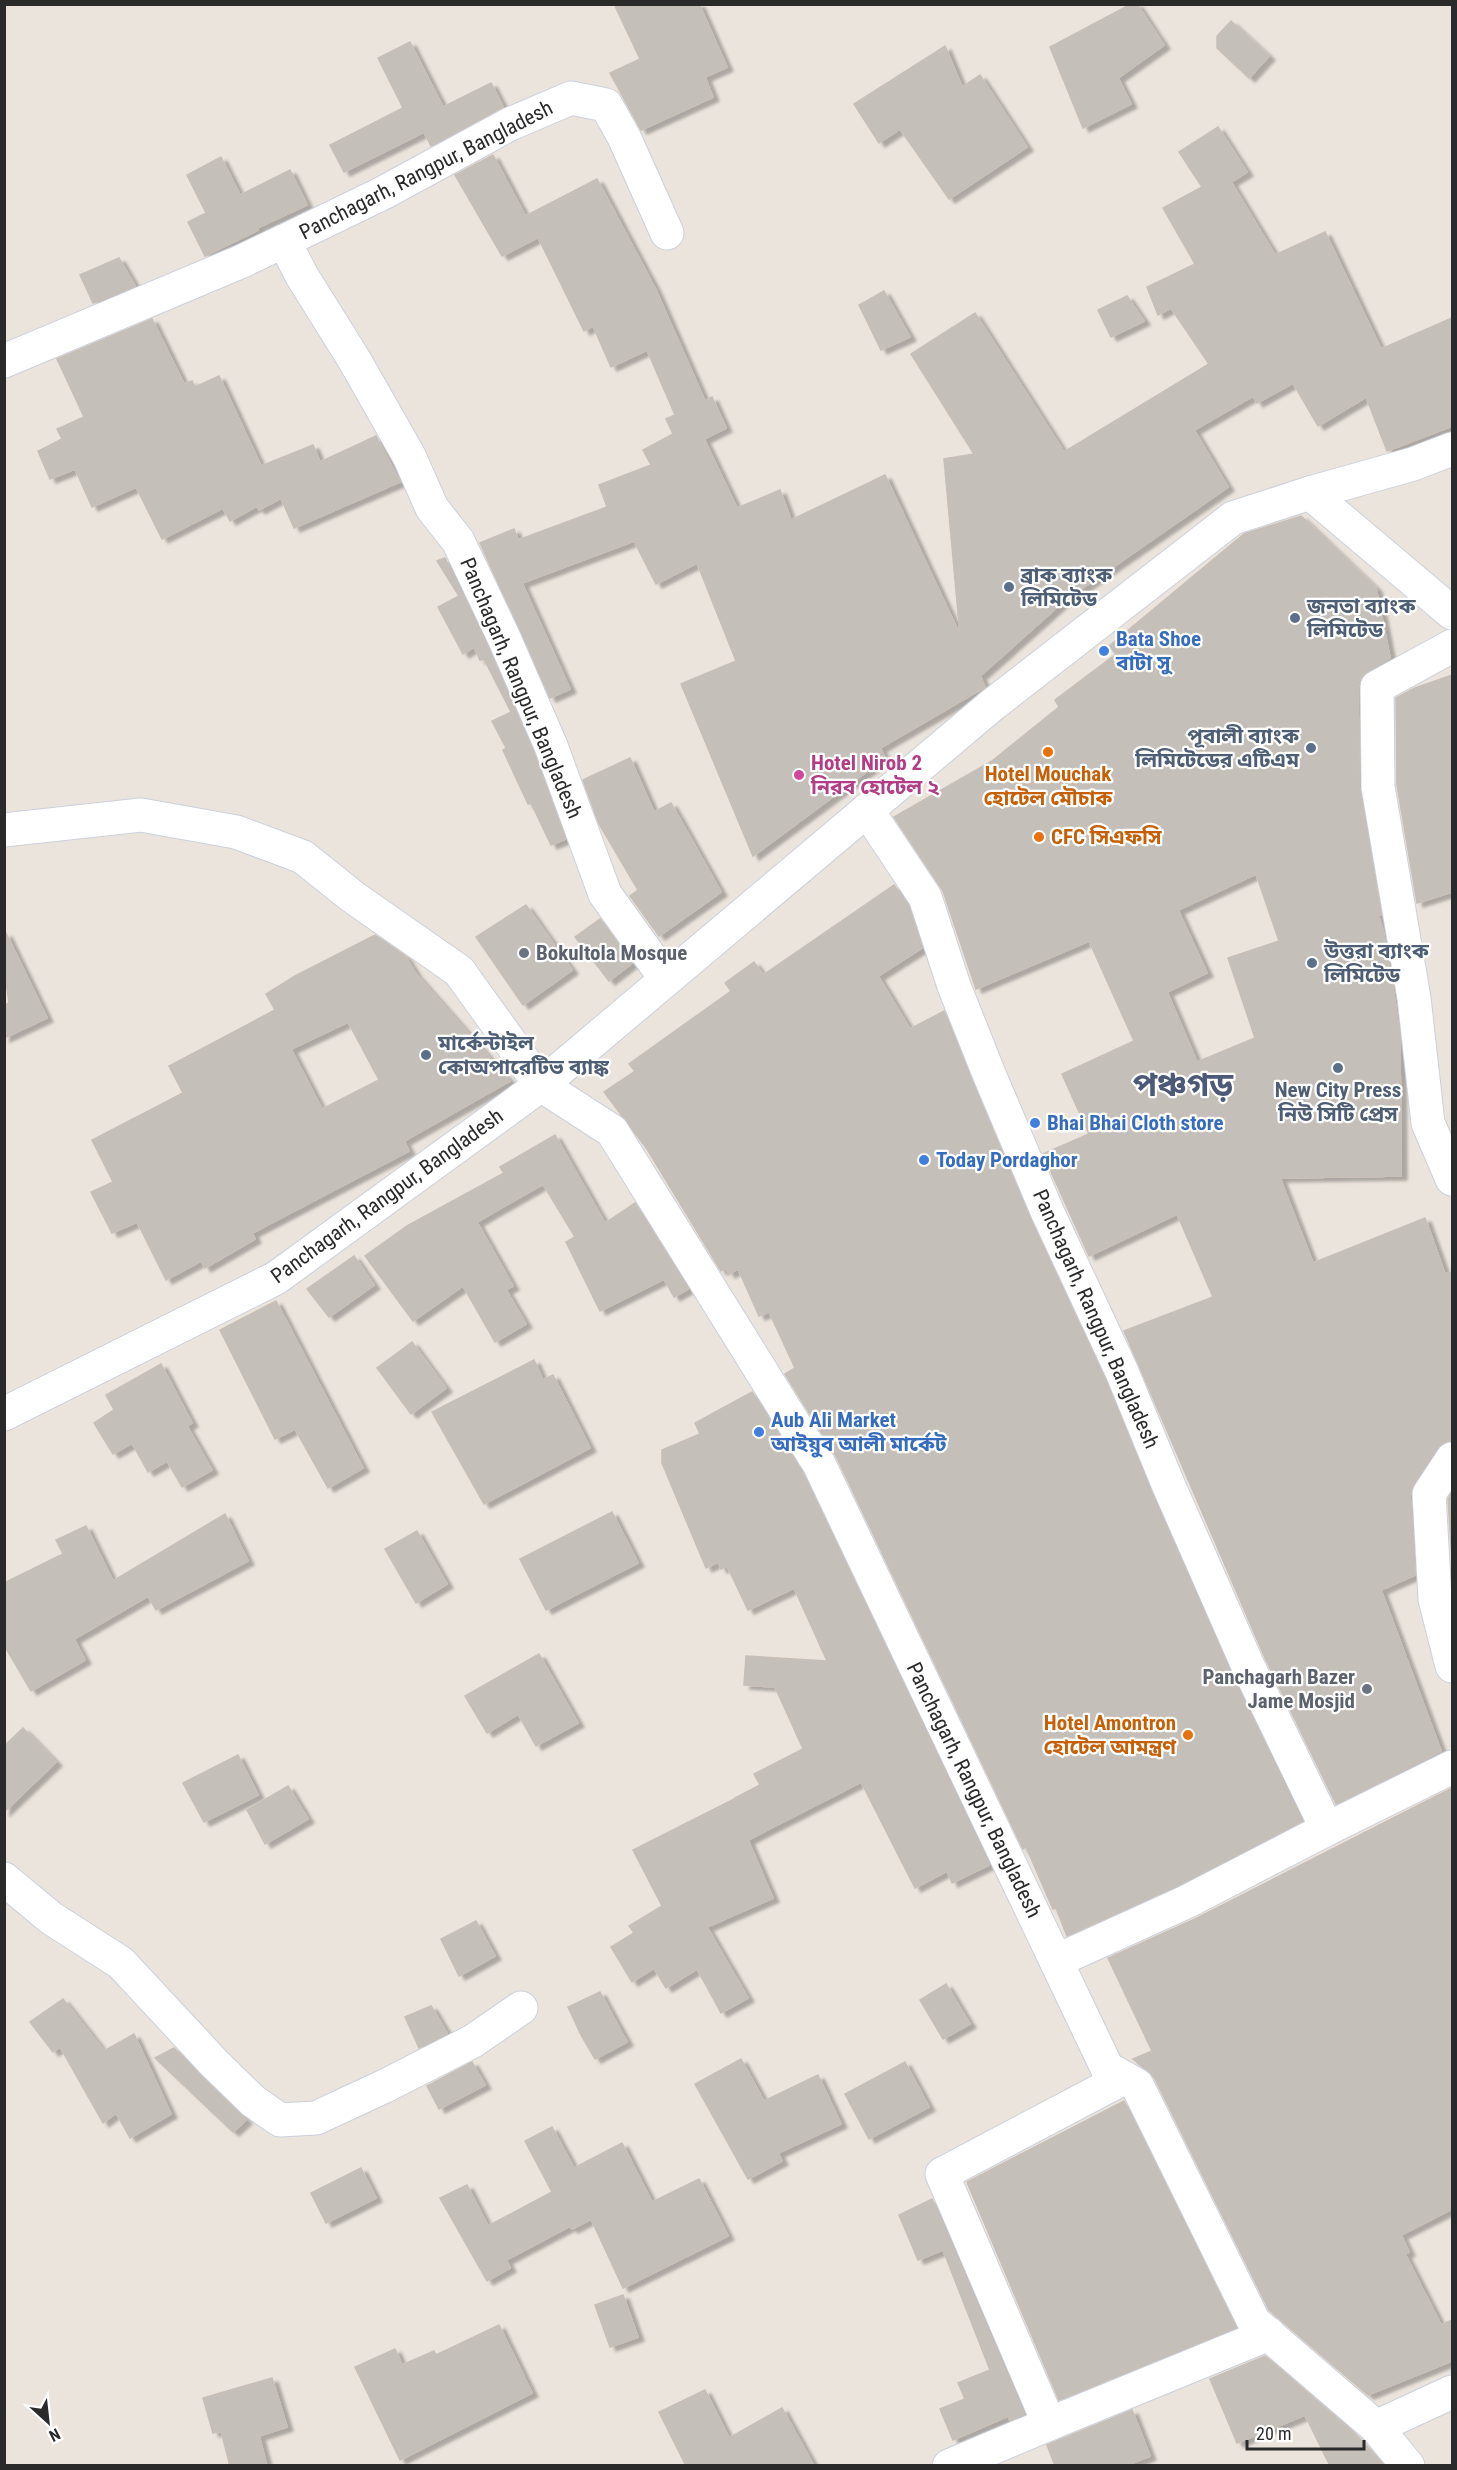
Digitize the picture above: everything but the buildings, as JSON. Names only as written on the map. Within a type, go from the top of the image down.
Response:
[{"type":"street","name":"Panchagarh, Rangpur, Bangladesh","points":[[4,361],[240,262],[383,193],[510,124],[571,98],[606,105],[624,136],[667,234]]},
{"type":"street","name":"Panchagarh, Rangpur, Bangladesh","points":[[284,241],[398,437],[432,507],[458,541],[506,640],[551,746],[606,894],[666,979]]},
{"type":"street","name":"Panchagarh, Rangpur, Bangladesh","points":[[4,1414],[276,1278],[541,1085],[992,705],[1233,518],[1310,493],[1413,464],[1452,449]]},
{"type":"street","points":[[1310,493],[1452,613]]},
{"type":"street","points":[[1452,646],[1377,687],[1378,787],[1414,998],[1428,1123],[1452,1179]]},
{"type":"street","name":"Panchagarh, Rangpur, Bangladesh","points":[[867,810],[925,897],[963,1008],[1047,1211],[1122,1372],[1168,1484],[1248,1666],[1327,1829]]},
{"type":"street","name":"Panchagarh, Rangpur, Bangladesh","points":[[4,830],[141,815],[236,832],[303,857],[353,897],[459,971],[541,1085],[612,1131],[819,1464],[1107,2068],[1137,2085],[1254,2322],[1376,2427],[1408,2466]]},
{"type":"street","points":[[1452,1459],[1429,1494],[1435,1599],[1452,1666]]},
{"type":"street","points":[[1056,1961],[1186,1902],[1452,1767]]},
{"type":"street","points":[[4,1879],[51,1918],[121,1963],[214,2063],[253,2101],[280,2120],[316,2118],[386,2086],[473,2041],[521,2007]]},
{"type":"street","points":[[1049,2424],[942,2174],[1124,2078]]},
{"type":"street","points":[[950,2466],[1269,2334]]},
{"type":"street","points":[[1376,2427],[1452,2392]]},
{"type":"place","name":"ব্রাক ব্যাংক লিমিটেড","points":[[1009,587]]},
{"type":"place","name":"জনতা ব্যাংক লিমিটেড","points":[[1295,618]]},
{"type":"place","name":"Bata Shoe বাটা সু","points":[[1104,651]]},
{"type":"place","name":"পূবালী ব্যাংক লিমিটেডের এটিএম","points":[[1311,748]]},
{"type":"place","name":"Hotel Mouchak হোটেল মৌচাক","points":[[1048,752]]},
{"type":"place","name":"Hotel Nirob 2 নিরব হোটেল ২","points":[[799,775]]},
{"type":"place","name":"CFC সিএফসি","points":[[1039,837]]},
{"type":"place","name":"Bokultola Mosque","points":[[524,953]]},
{"type":"place","name":"উত্তরা ব্যাংক লিমিটেড","points":[[1312,963]]},
{"type":"place","name":"মার্কেন্টাইল কোঅপারেটিভ ব্যাঙ্ক","points":[[426,1055]]},
{"type":"place","name":"New City Press নিউ সিটি প্রেস","points":[[1338,1068]]},
{"type":"place","name":"Bhai Bhai Cloth store","points":[[1035,1123]]},
{"type":"place","name":"Today Pordaghor","points":[[924,1160]]},
{"type":"place","name":"Aub Ali Market আইয়ুব আলী মার্কেট","points":[[759,1432]]},
{"type":"place","name":"Panchagarh Bazer Jame Mosjid","points":[[1367,1689]]},
{"type":"place","name":"Hotel Amontron হোটেল আমন্ত্রণ","points":[[1188,1735]]},
{"type":"district","name":"পঞ্চগড়","points":[[1183,1084]]}]
